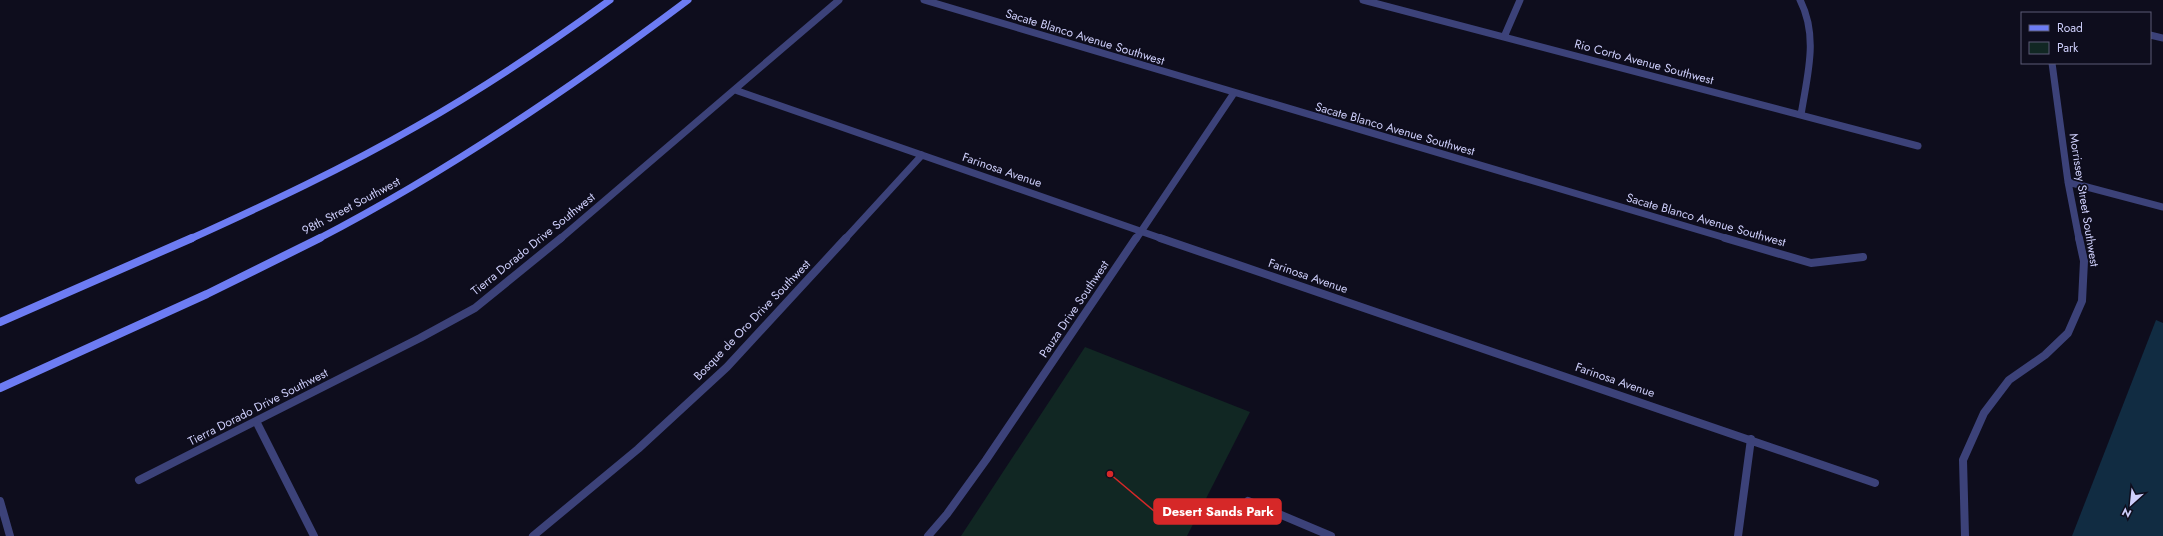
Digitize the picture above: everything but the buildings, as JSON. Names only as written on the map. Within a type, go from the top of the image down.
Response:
[{"type":"main road","points":[[0,322],[200,236],[389,142],[481,87],[610,0]]},
{"type":"main road","name":"98th Street Southwest","points":[[0,388],[274,261],[406,190],[517,122],[688,0]]},
{"type":"street","name":"Tierra Dorado Drive Southwest","points":[[139,480],[420,338],[475,308],[521,272],[839,0]]},
{"type":"street","name":"Sacate Blanco Avenue Southwest","points":[[924,0],[1811,263],[1863,257]]},
{"type":"street","name":"Rio Corto Avenue Southwest","points":[[1363,0],[1918,146]]},
{"type":"street","points":[[1504,37],[1520,0]]},
{"type":"street","points":[[1800,0],[1809,21],[1811,42],[1801,115]]},
{"type":"street","points":[[2151,35],[2163,38]]},
{"type":"street","name":"Morrissey Street Southwest","points":[[1964,536],[1963,460],[1984,413],[2009,380],[2045,355],[2068,333],[2082,301],[2084,261],[2068,182],[2052,64]]},
{"type":"street","name":"Farinosa Avenue","points":[[735,90],[1141,231],[1751,439],[1874,483]]},
{"type":"street","name":"Pauza Drive Southwest","points":[[928,536],[947,514],[986,460],[1234,92]]},
{"type":"street","name":"Bosque de Oro Drive Southwest","points":[[533,536],[638,449],[727,367],[922,155]]},
{"type":"street","points":[[2068,182],[2163,207]]},
{"type":"street","points":[[256,421],[290,492],[314,536]]},
{"type":"street","points":[[1738,536],[1751,439]]},
{"type":"street","points":[[0,501],[10,536]]},
{"type":"street","points":[[1248,501],[1331,536]]},
{"type":"green space","points":[[1085,347],[1250,412],[1187,536],[961,536]]},
{"type":"water","points":[[2156,320],[2163,323],[2163,536],[2072,536]]},
{"type":"place","name":"Desert Sands Park","points":[[1110,474]]}]
